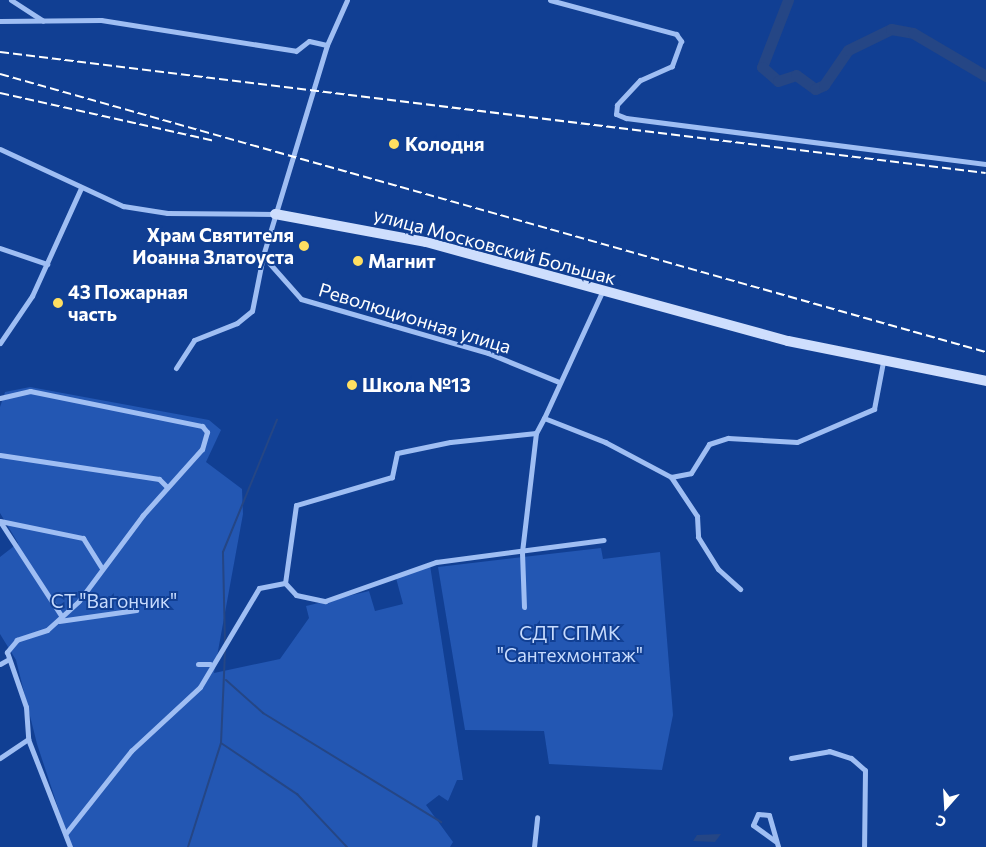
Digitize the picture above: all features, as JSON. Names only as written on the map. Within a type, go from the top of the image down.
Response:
[{"type":"street","points":[[11,0],[43,22]]},
{"type":"street","points":[[176,368],[194,340],[237,323],[252,311],[263,256],[275,214],[327,45],[347,0]]},
{"type":"street","points":[[550,0],[676,34],[681,41],[674,64],[640,80],[617,105],[616,114],[736,135],[986,164]]},
{"type":"street","points":[[0,21],[100,20],[162,27],[296,51],[309,40],[327,45]]},
{"type":"street","name":"улица Московский Большак","points":[[0,149],[123,206],[159,212],[275,214],[426,242],[602,292],[883,362],[986,382]]},
{"type":"street","points":[[0,343],[32,296],[81,188]]},
{"type":"street","points":[[0,248],[47,264]]},
{"type":"street","name":"Революционная улица","points":[[263,256],[301,299],[488,353],[558,382]]},
{"type":"street","points":[[524,607],[522,552],[536,433],[558,382],[602,292]]},
{"type":"street","points":[[671,477],[691,473],[709,444],[728,438],[796,442],[874,409],[883,362]]},
{"type":"street","points":[[0,398],[30,391],[202,426],[208,440],[167,487],[60,619],[47,630],[17,640],[7,652],[26,707],[28,739],[70,847]]},
{"type":"street","points":[[544,418],[606,442],[671,477],[697,516],[698,537],[718,569],[740,589]]},
{"type":"street","points":[[536,433],[450,442],[397,453],[392,477],[296,505],[287,544],[285,583],[296,595],[325,601],[436,562],[604,540]]},
{"type":"street","points":[[0,455],[159,479],[167,487]]},
{"type":"street","points":[[1,522],[83,538],[102,569]]},
{"type":"street","points":[[1,522],[60,619]]},
{"type":"street","points":[[66,833],[131,751],[200,687],[210,664],[243,621],[259,588],[285,583]]},
{"type":"street","points":[[60,619],[136,610]]},
{"type":"street","points":[[0,664],[9,659]]},
{"type":"street","points":[[198,664],[210,664]]},
{"type":"street","points":[[0,758],[28,739]]},
{"type":"street","points":[[791,758],[829,751],[851,758],[865,770],[864,847]]},
{"type":"street","points":[[775,841],[753,825],[758,814],[769,815],[778,847]]},
{"type":"street","points":[[534,847],[537,817]]},
{"type":"green space","name":"СТ \"Вагончик\"","points":[[30,387],[209,420],[221,430],[206,462],[242,489],[243,514],[214,673],[280,659],[309,618],[306,606],[369,591],[375,611],[403,604],[396,578],[430,565],[463,780],[457,780],[448,801],[439,795],[426,805],[453,842],[450,847],[71,847],[37,744],[16,660],[0,634],[0,557],[18,543],[0,513],[0,407],[5,392]]},
{"type":"green space","name":"СДТ СПМК \"Сантехмонтаж\"","points":[[601,548],[603,559],[660,552],[673,715],[662,770],[549,764],[544,731],[465,730],[438,567]]},
{"type":"shaded area","points":[[721,834],[715,842],[693,841],[697,835]]},
{"type":"waterway","points":[[788,0],[762,67],[778,81],[796,75],[815,89],[824,85],[848,50],[891,29],[913,33],[986,76]]},
{"type":"waterway","points":[[225,643],[223,552],[277,420]]},
{"type":"waterway","points":[[188,847],[221,743],[225,650]]},
{"type":"waterway","points":[[226,680],[263,713],[441,822]]},
{"type":"waterway","points":[[221,743],[297,794],[347,847]]},
{"type":"railway","points":[[0,52],[986,173]]},
{"type":"railway","points":[[0,74],[986,352]]},
{"type":"railway","points":[[0,93],[214,141]]},
{"type":"place","name":"Колодня","points":[[394,144]]},
{"type":"place","name":"Храм Святителя Иоанна Златоуста","points":[[304,246]]},
{"type":"place","name":"Магнит","points":[[358,261]]},
{"type":"place","name":"43 Пожарная часть","points":[[58,303]]},
{"type":"place","name":"Школа №13","points":[[352,385]]}]
